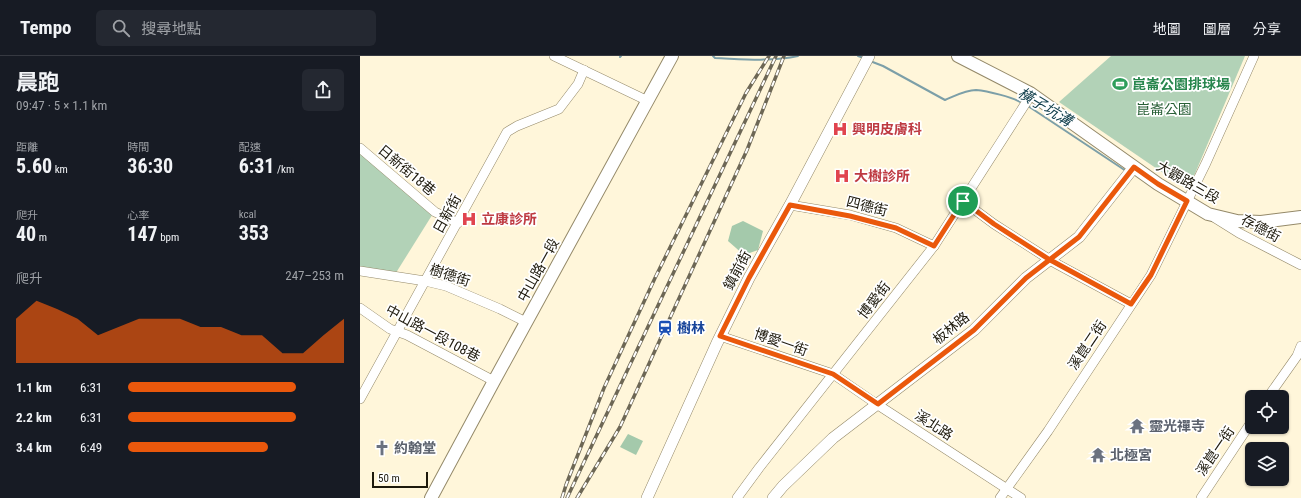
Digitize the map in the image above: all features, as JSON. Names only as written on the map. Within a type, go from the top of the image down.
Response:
[{"type":"main road","name":"中山路一段","points":[[431,498],[672,56]]},
{"type":"main road","name":"大觀路三段","points":[[958,56],[1030,96],[1158,184],[1208,214],[1237,221],[1255,222],[1301,217]]},
{"type":"street","points":[[554,56],[648,101]]},
{"type":"street","name":"溪崑二街","points":[[1000,498],[1048,431],[1151,275],[1206,163],[1254,56]]},
{"type":"street","name":"鎮前街","points":[[647,498],[720,336],[749,278],[868,59]]},
{"type":"street","name":"日新街","points":[[360,399],[508,132],[517,126],[559,109],[578,84],[584,70]]},
{"type":"street","name":"博愛街","points":[[737,498],[934,246],[1030,96]]},
{"type":"street","name":"日新街18巷","points":[[360,148],[435,212],[458,223]]},
{"type":"street","name":"板林路","points":[[773,498],[783,486],[833,438],[974,330],[1026,278],[1079,237],[1134,167]]},
{"type":"street","points":[[963,201],[994,224],[1050,260],[1131,304]]},
{"type":"street","name":"四德街","points":[[790,205],[850,216],[896,228],[934,246]]},
{"type":"street","name":"存德街","points":[[1208,214],[1239,233],[1301,265]]},
{"type":"street","name":"樹德街","points":[[360,271],[425,281],[446,286],[526,322]]},
{"type":"street","name":"中山路一段108巷","points":[[360,308],[390,329],[407,335],[494,380]]},
{"type":"street","name":"博愛一街","points":[[720,336],[833,374]]},
{"type":"street","points":[[1273,390],[1293,359],[1299,357],[1301,346]]},
{"type":"street","name":"溪北路","points":[[833,374],[1021,498]]},
{"type":"street","name":"溪崑一街","points":[[1201,498],[1245,431]]},
{"type":"green space","name":"崑崙公園","points":[[1111,56],[1245,56],[1188,190],[1059,102]]},
{"type":"green space","points":[[360,152],[434,212],[394,276],[360,270]]},
{"type":"green space","points":[[743,221],[763,231],[758,250],[744,255],[728,241],[732,226]]},
{"type":"green space","points":[[628,434],[643,441],[636,455],[620,447]]},
{"type":"waterway","name":"橫子坑溝","points":[[713,56],[715,58],[756,60],[798,56]]},
{"type":"waterway","name":"橫子坑溝","points":[[858,56],[864,58]]},
{"type":"waterway","name":"橫子坑溝","points":[[870,61],[883,66],[945,100],[964,92],[976,90],[1000,95],[1022,103]]},
{"type":"waterway","name":"橫子坑溝","points":[[1028,106],[1126,171]]},
{"type":"railway","points":[[562,498],[604,388],[655,278],[746,93],[769,56]]},
{"type":"railway","points":[[567,498],[776,56]]},
{"type":"railway","points":[[577,498],[620,427],[747,150],[784,56]]},
{"type":"place","name":"崑崙公園排球場","points":[[1120,84]]},
{"type":"place","name":"興明皮膚科","points":[[840,129]]},
{"type":"place","name":"大樹診所","points":[[842,176]]},
{"type":"place","name":"立康診所","points":[[469,219]]},
{"type":"place","name":"樹林","points":[[665,328]]},
{"type":"place","name":"靈光禪寺","points":[[1137,426]]},
{"type":"place","name":"約翰堂","points":[[382,448]]},
{"type":"place","name":"北極宮","points":[[1098,455]]},
{"type":"route","points":[[963,201],[934,246],[896,228],[850,216],[790,205],[760,257],[720,336],[833,374],[878,404],[974,330],[1026,278],[1050,260],[1079,237],[1134,167],[1158,184],[1187,201],[1151,275],[1131,304],[1050,260],[994,224],[963,201]]}]
